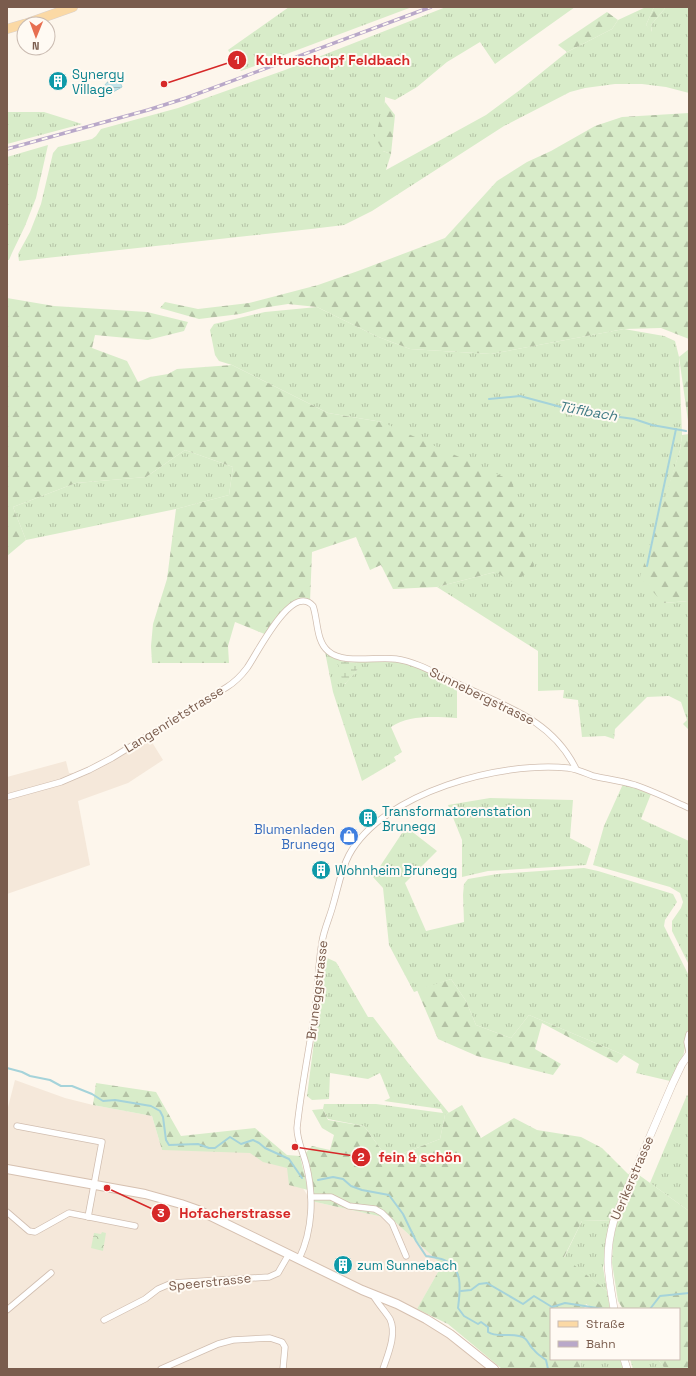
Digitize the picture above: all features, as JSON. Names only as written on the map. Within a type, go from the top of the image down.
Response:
[{"type":"main road","points":[[47,16],[73,7]]},
{"type":"main road","points":[[7,1169],[145,1194],[198,1210],[373,1295],[406,1309],[442,1328],[494,1369]]},
{"type":"street","name":"Langenrietstrasse","points":[[7,797],[61,782],[89,770],[227,687],[246,669],[271,628],[284,612],[298,602],[310,602]]},
{"type":"street","name":"Sunnebergstrasse","points":[[310,602],[314,608],[320,638],[324,647],[331,654],[344,658],[389,658],[410,662],[512,709],[535,722],[549,733],[567,752],[576,769]]},
{"type":"street","name":"Bruneggstrasse","points":[[299,1259],[305,1244],[308,1230],[312,1197],[309,1176],[298,1134],[298,1124],[316,1004],[322,941],[342,871],[353,847],[366,831],[391,811],[431,791],[478,776],[518,769],[544,767],[576,769]]},
{"type":"street","points":[[576,769],[590,775],[635,785],[689,808]]},
{"type":"street","points":[[689,1034],[687,1042],[689,1053]]},
{"type":"street","name":"Uerikerstrasse","points":[[614,1308],[608,1270],[607,1250],[614,1220],[672,1085],[689,1053]]},
{"type":"street","points":[[17,1126],[102,1142],[88,1217]]},
{"type":"street","points":[[312,1197],[331,1197],[349,1206],[375,1209],[382,1212],[392,1223],[406,1256]]},
{"type":"street","points":[[7,1212],[30,1231],[35,1232],[70,1213],[135,1226]]},
{"type":"street","name":"Speerstrasse","points":[[104,1320],[145,1299],[158,1289],[172,1284],[269,1277],[278,1273],[290,1254]]},
{"type":"street","points":[[7,1310],[51,1273]]},
{"type":"street","points":[[373,1295],[388,1316],[392,1325],[391,1343],[383,1369]]},
{"type":"street","points":[[161,1369],[218,1344],[233,1340],[270,1338],[282,1342],[285,1347],[283,1369]]},
{"type":"shaded area","points":[[150,739],[163,760],[128,783],[78,801],[90,865],[7,894],[7,777],[66,761],[69,773],[77,773]]},
{"type":"shaded area","points":[[15,1080],[65,1098],[152,1116],[162,1150],[249,1150],[289,1166],[311,1201],[392,1219],[442,1265],[415,1313],[494,1369],[7,1369],[7,1111]]},
{"type":"green space","points":[[289,7],[412,7],[241,71],[228,50]]},
{"type":"green space","points":[[446,7],[575,7],[495,64],[480,42],[447,62],[417,87],[395,100],[385,97],[383,151],[391,154],[386,170],[486,115],[567,52],[612,29],[618,20],[646,7],[654,7],[646,25],[652,32],[651,25],[666,7],[689,7],[689,93],[666,87],[642,84],[615,84],[585,88],[570,92],[504,126],[372,211],[344,225],[19,261],[18,254],[30,232],[41,204],[53,153],[58,147],[92,139],[101,129],[178,108],[285,70]]},
{"type":"green space","points":[[654,7],[666,7],[651,25],[652,34],[646,25]]},
{"type":"green space","points":[[607,12],[618,20],[612,29],[567,52],[558,45]]},
{"type":"green space","points":[[385,102],[395,115],[391,154],[383,151],[375,137]]},
{"type":"green space","points":[[7,112],[44,112],[82,124],[7,144]]},
{"type":"green space","points":[[689,113],[689,339],[661,328],[624,329],[491,354],[410,349],[376,336],[317,307],[288,304],[262,308],[240,314],[199,319],[160,308],[165,302],[198,309],[249,303],[318,285],[358,271],[445,238],[497,181],[527,162],[551,151],[595,126],[622,117]]},
{"type":"green space","points":[[48,145],[36,198],[25,226],[9,260],[7,260],[7,157]]},
{"type":"green space","points":[[7,298],[54,306],[147,312],[188,322],[184,331],[148,340],[95,335],[92,348],[127,361],[138,382],[150,377],[168,374],[177,369],[232,365],[328,413],[382,422],[512,481],[534,566],[514,583],[495,572],[437,587],[393,589],[381,565],[370,570],[356,537],[312,552],[310,602],[298,602],[267,635],[235,622],[228,646],[229,663],[152,663],[151,646],[153,624],[167,579],[176,509],[229,495],[233,467],[185,450],[146,477],[76,483],[13,507],[26,540],[7,556]]},
{"type":"green space","points":[[317,307],[376,336],[410,349],[491,354],[624,329],[664,336],[675,341],[679,357],[682,435],[680,450],[658,523],[663,603],[689,601],[689,730],[683,724],[687,720],[681,702],[669,696],[647,697],[615,729],[614,739],[605,736],[582,737],[578,700],[563,698],[564,690],[538,691],[538,651],[437,587],[495,572],[382,422],[328,413],[232,365],[219,361],[215,355],[210,330],[214,324],[265,312]]},
{"type":"green space","points":[[689,349],[689,428],[679,357]]},
{"type":"green space","points":[[689,434],[689,601],[663,603],[640,577],[680,450],[682,435]]},
{"type":"green space","points":[[185,450],[233,467],[229,495],[176,509],[26,540],[13,507],[76,483],[146,477]]},
{"type":"green space","points":[[324,647],[335,655],[396,659],[457,684],[457,718],[414,718],[391,727],[402,752],[394,757],[396,761],[362,781],[333,692]],"holes":[[[340,661],[356,663],[358,669],[345,684]]]},
{"type":"green space","points":[[340,661],[356,663],[358,666],[358,669],[346,683],[343,683],[338,664]]},
{"type":"green space","points":[[623,784],[651,794],[641,819],[689,841],[689,965],[672,931],[672,921],[681,908],[683,902],[680,893],[670,887],[593,865],[604,826]]},
{"type":"green space","points":[[490,798],[573,800],[570,838],[591,849],[586,865],[488,871],[462,877],[462,840],[448,805]]},
{"type":"green space","points":[[406,827],[437,851],[405,883],[426,931],[464,922],[464,884],[468,879],[497,874],[584,868],[673,894],[677,902],[665,920],[664,926],[689,976],[689,1028],[683,1057],[670,1081],[636,1073],[639,1064],[624,1055],[529,1015],[511,1038],[476,1025],[466,1001],[451,979],[414,992],[389,945],[383,888],[373,877]]},
{"type":"green space","points":[[325,957],[336,962],[368,1017],[373,1017],[449,1113],[445,1115],[440,1139],[388,1159],[364,1126],[328,1119],[323,1109],[324,1104],[376,1104],[443,1113],[441,1109],[384,1101],[390,1098],[380,1073],[368,1079],[330,1073],[329,1099],[312,1100],[307,1096]]},
{"type":"green space","points":[[451,979],[466,1001],[476,1025],[511,1038],[529,1015],[624,1055],[617,1063],[542,1023],[535,1049],[561,1064],[553,1075],[477,1056],[438,1039],[417,990]]},
{"type":"green space","points":[[96,1083],[156,1092],[181,1136],[255,1128],[287,1155],[300,1156],[308,1190],[289,1185],[287,1168],[263,1162],[250,1153],[162,1150],[152,1116],[93,1105]]},
{"type":"green space","points":[[687,1095],[689,1096],[689,1211],[650,1183]]},
{"type":"green space","points":[[462,1105],[481,1138],[514,1118],[537,1130],[581,1137],[602,1148],[628,1174],[639,1175],[689,1211],[689,1369],[665,1369],[659,1360],[680,1360],[680,1308],[622,1308],[618,1301],[612,1263],[613,1241],[617,1220],[582,1221],[564,1257],[607,1291],[610,1308],[592,1308],[586,1304],[584,1308],[550,1308],[550,1360],[580,1360],[581,1369],[502,1369],[448,1324],[417,1309],[442,1265],[392,1219],[311,1201],[304,1155],[312,1146],[330,1150],[334,1135],[322,1128],[312,1110],[323,1109],[328,1120],[364,1126],[388,1159],[440,1139],[445,1115]]},
{"type":"green space","points":[[618,1220],[603,1267],[607,1291],[564,1258],[582,1221]]},
{"type":"green space","points":[[102,1232],[106,1233],[103,1251],[91,1248],[94,1233],[101,1234]]},
{"type":"green space","points":[[580,1360],[620,1360],[623,1369],[581,1369]]},
{"type":"green space","points":[[630,1360],[659,1360],[665,1369],[633,1369]]},
{"type":"water","points":[[116,79],[120,82],[122,87],[113,92],[103,93],[106,83]]},
{"type":"waterway","name":"Tüfibach","points":[[489,399],[520,396],[576,411],[634,419],[652,425],[686,431]]},
{"type":"waterway","points":[[647,566],[676,429]]},
{"type":"waterway","points":[[7,1068],[30,1076],[50,1080],[61,1086],[72,1086],[92,1094],[103,1101],[115,1100],[151,1106],[160,1111],[163,1117],[166,1140],[169,1145],[198,1144],[209,1148],[215,1148],[230,1137],[241,1144],[253,1140],[265,1148],[289,1159],[302,1178]]},
{"type":"waterway","points":[[318,1180],[333,1177],[343,1179],[351,1186],[362,1190],[389,1195],[403,1214],[416,1241],[426,1256],[444,1260],[455,1268],[458,1274],[460,1287],[458,1308],[464,1316],[478,1324],[481,1322],[488,1327],[488,1332],[491,1334],[515,1335],[524,1338],[532,1348],[546,1360],[548,1369]]},
{"type":"waterway","points":[[461,1291],[471,1290],[479,1284],[487,1283],[523,1304],[534,1296],[552,1307],[565,1303],[598,1308]]},
{"type":"waterway","points":[[651,1308],[660,1296],[689,1293]]},
{"type":"railway","points":[[7,149],[186,98],[431,7]]},
{"type":"place","name":"Synergy Village","points":[[58,81]]},
{"type":"place","name":"Kulturschopf Feldbach","points":[[164,84]]},
{"type":"place","name":"Transformatorenstation Brunegg","points":[[368,818]]},
{"type":"place","name":"Blumenladen Brunegg","points":[[349,836]]},
{"type":"place","name":"Wohnheim Brunegg","points":[[321,870]]},
{"type":"place","name":"fein & schön","points":[[295,1147]]},
{"type":"place","name":"Hofacherstrasse","points":[[107,1188]]},
{"type":"place","name":"zum Sunnebach","points":[[343,1265]]}]
